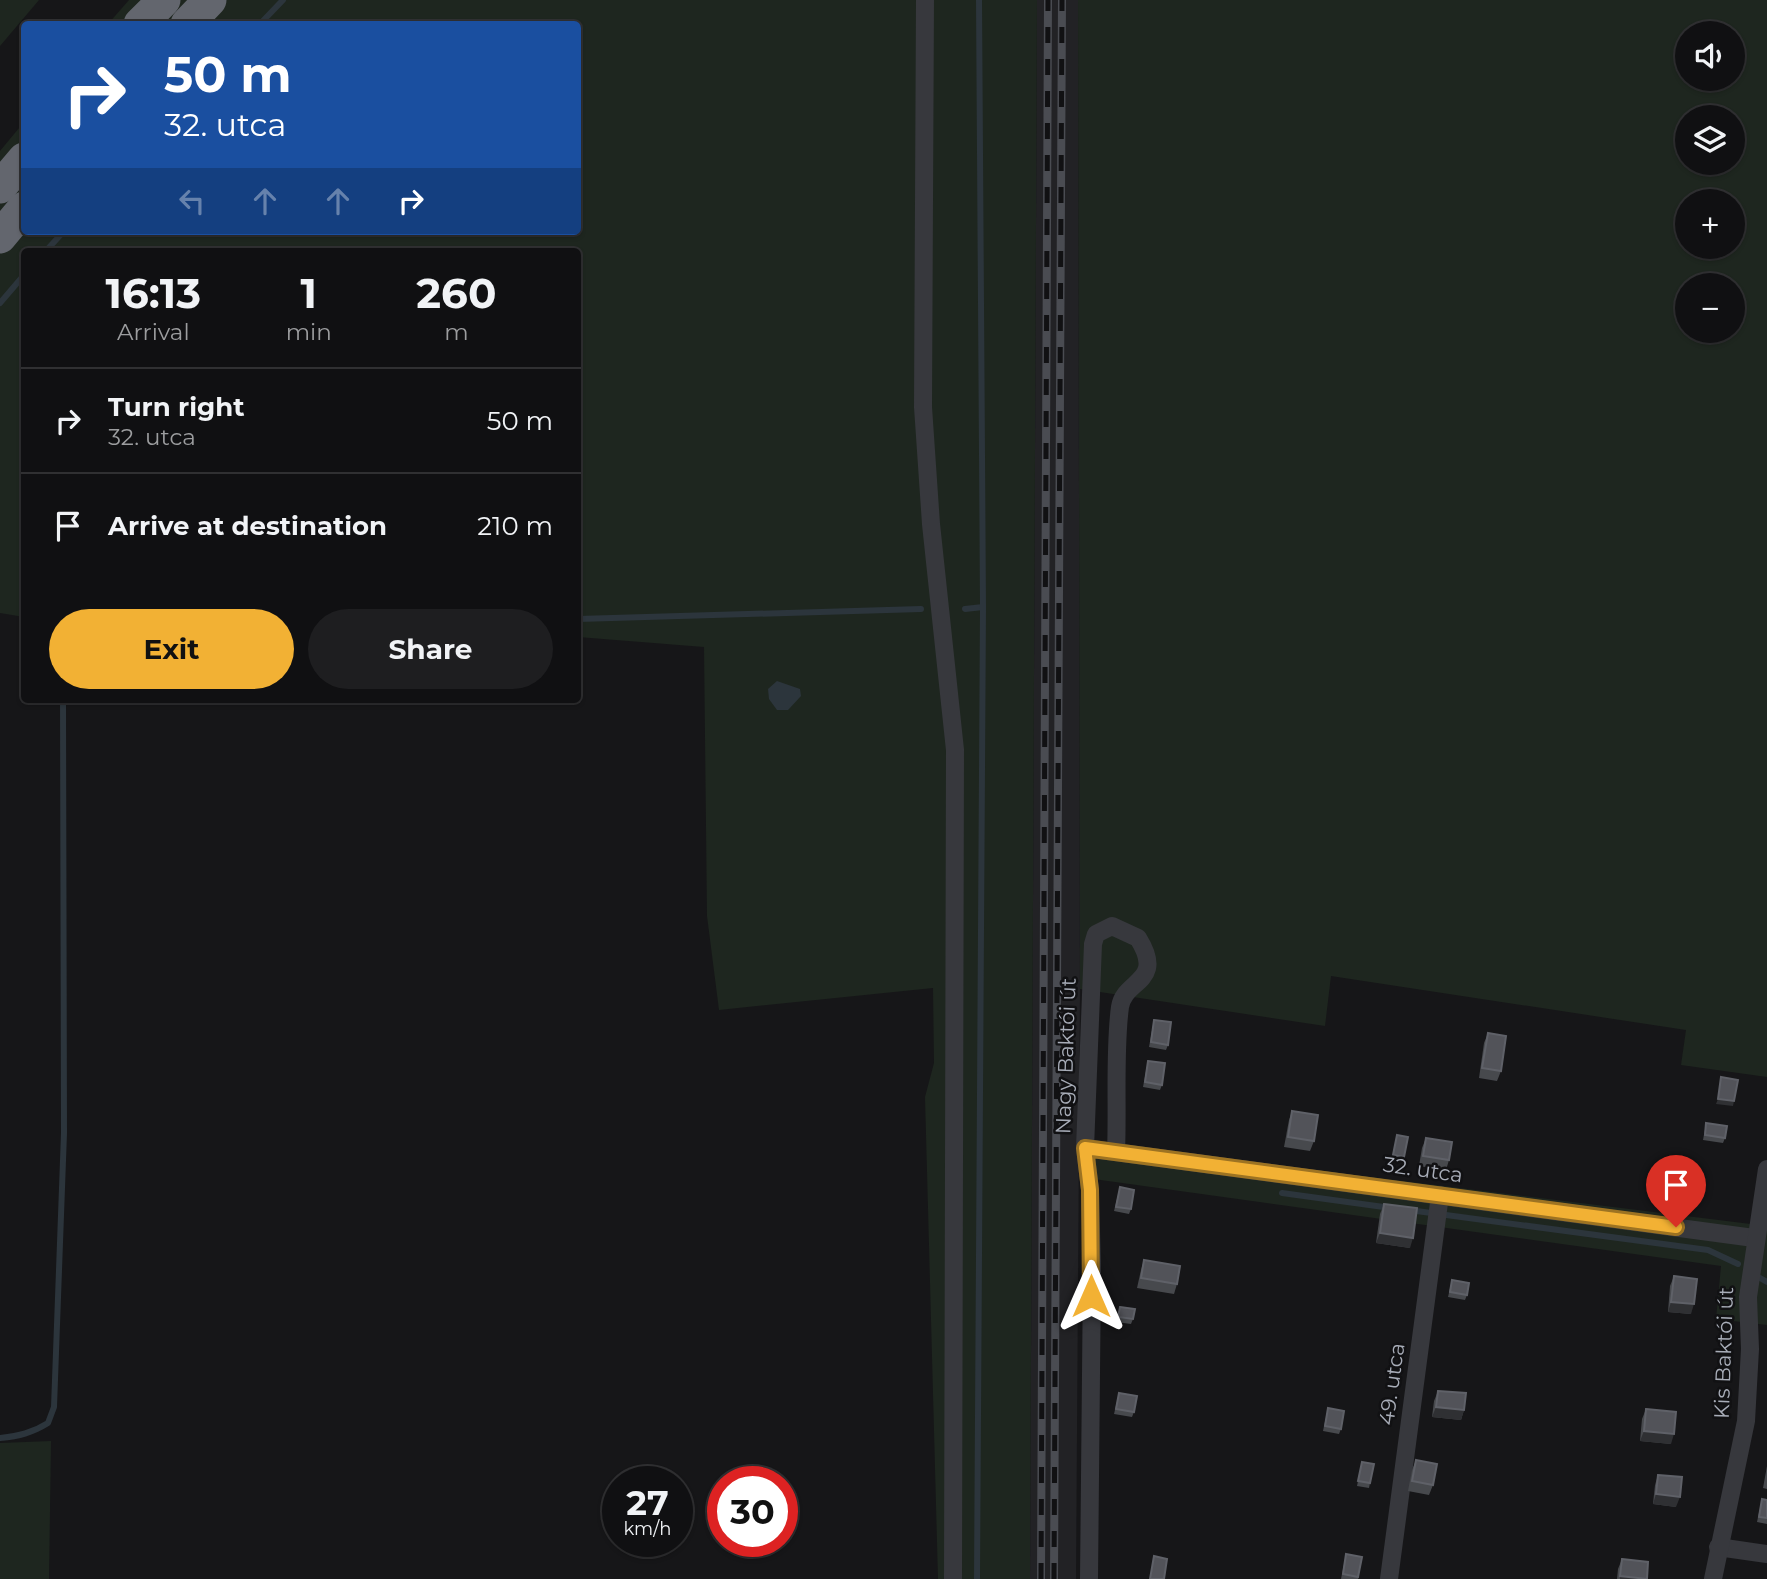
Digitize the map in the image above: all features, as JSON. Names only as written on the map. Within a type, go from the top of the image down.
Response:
[{"type":"highway","points":[[143,21],[164,0]]},
{"type":"highway","points":[[190,21],[210,0]]},
{"type":"highway","points":[[0,187],[21,162]]},
{"type":"highway","points":[[0,237],[21,212]]},
{"type":"street","points":[[925,0],[923,407],[931,524],[956,750],[953,1579]]},
{"type":"street","name":"Nagy Baktói út","points":[[1089,1579],[1092,1271],[1090,1190],[1085,1148],[1093,944],[1096,934],[1112,926],[1138,938],[1148,961],[1146,972],[1120,1003],[1116,1152]]},
{"type":"street","name":"32. utca","points":[[1085,1148],[1755,1238]]},
{"type":"street","name":"Kis Baktói út","points":[[1713,1579],[1746,1422],[1750,1349],[1748,1297],[1760,1262],[1755,1238],[1767,1169]]},
{"type":"street","name":"49. utca","points":[[1389,1579],[1440,1195]]},
{"type":"street","points":[[1718,1547],[1767,1554]]},
{"type":"shaded area","points":[[0,0],[39,0],[21,21],[0,46]]},
{"type":"shaded area","points":[[129,0],[1037,0],[1030,1579],[938,1579],[925,1097],[934,1063],[933,988],[719,1010],[707,916],[704,647],[581,637],[581,248],[21,248],[21,616],[0,613],[0,151],[21,126],[21,235],[581,235],[581,21],[111,21]]},
{"type":"shaded area","points":[[1037,0],[1078,0],[1080,989],[1076,1579],[1030,1579]]},
{"type":"shaded area","points":[[1078,0],[1767,0],[1767,1077],[1681,1065],[1686,1030],[1331,976],[1325,1026],[1080,989]]},
{"type":"shaded area","points":[[777,681],[800,689],[801,696],[788,710],[777,710],[769,699],[768,689]]},
{"type":"shaded area","points":[[1079,1141],[1767,1226],[1767,1325],[1716,1319],[1721,1266],[1079,1177]]},
{"type":"shaded area","points":[[51,1441],[49,1579],[0,1579],[0,1443]]},
{"type":"building","points":[[1154,1020],[1171,1022],[1168,1045],[1151,1042]]},
{"type":"building","points":[[1488,1033],[1506,1036],[1501,1071],[1482,1068]]},
{"type":"building","points":[[1148,1061],[1165,1063],[1162,1085],[1145,1082]]},
{"type":"building","points":[[1721,1077],[1738,1080],[1734,1101],[1718,1099]]},
{"type":"building","points":[[1292,1111],[1318,1115],[1314,1141],[1288,1137]]},
{"type":"building","points":[[1706,1123],[1727,1126],[1725,1138],[1705,1135]]},
{"type":"building","points":[[1397,1135],[1408,1137],[1404,1157],[1393,1155]]},
{"type":"building","points":[[1426,1138],[1452,1142],[1449,1160],[1423,1156]]},
{"type":"building","points":[[1120,1187],[1134,1190],[1131,1209],[1116,1207]]},
{"type":"building","points":[[1384,1204],[1417,1208],[1413,1238],[1380,1233]]},
{"type":"building","points":[[1144,1260],[1180,1266],[1177,1284],[1141,1278]]},
{"type":"building","points":[[1674,1276],[1697,1279],[1694,1304],[1671,1302]]},
{"type":"building","points":[[1452,1280],[1469,1283],[1467,1295],[1450,1292]]},
{"type":"building","points":[[1120,1307],[1135,1309],[1133,1319],[1118,1317]]},
{"type":"building","points":[[1438,1391],[1466,1393],[1464,1410],[1436,1407]]},
{"type":"building","points":[[1119,1393],[1137,1396],[1134,1412],[1116,1409]]},
{"type":"building","points":[[1328,1408],[1344,1411],[1341,1429],[1325,1426]]},
{"type":"building","points":[[1646,1409],[1676,1412],[1674,1434],[1644,1431]]},
{"type":"building","points":[[1416,1460],[1437,1464],[1433,1485],[1412,1481]]},
{"type":"building","points":[[1362,1462],[1374,1464],[1370,1483],[1358,1481]]},
{"type":"building","points":[[1658,1475],[1682,1477],[1680,1497],[1656,1494]]},
{"type":"building","points":[[1762,1499],[1767,1500],[1767,1518],[1759,1517]]},
{"type":"building","points":[[1346,1554],[1362,1557],[1358,1577],[1343,1574]]},
{"type":"building","points":[[1154,1556],[1167,1559],[1164,1579],[1150,1579]]},
{"type":"building","points":[[1622,1559],[1648,1562],[1647,1579],[1620,1576]]},
{"type":"waterway","points":[[263,21],[283,0]]},
{"type":"waterway","points":[[977,1579],[983,607],[979,0]]},
{"type":"waterway","points":[[49,248],[60,235]]},
{"type":"waterway","points":[[0,303],[21,278]]},
{"type":"waterway","points":[[965,609],[983,607]]},
{"type":"waterway","points":[[581,619],[921,609]]},
{"type":"waterway","points":[[0,1438],[25,1434],[48,1423],[54,1407],[64,1133],[63,703]]},
{"type":"waterway","points":[[1282,1193],[1391,1208]]},
{"type":"waterway","points":[[1409,1210],[1708,1250],[1738,1264]]},
{"type":"waterway","points":[[1760,1278],[1767,1282]]},
{"type":"railway","points":[[1041,1579],[1048,0]]},
{"type":"railway","points":[[1054,1579],[1062,0]]},
{"type":"route","points":[[1091,1296],[1090,1190],[1085,1148],[1676,1227]]}]
